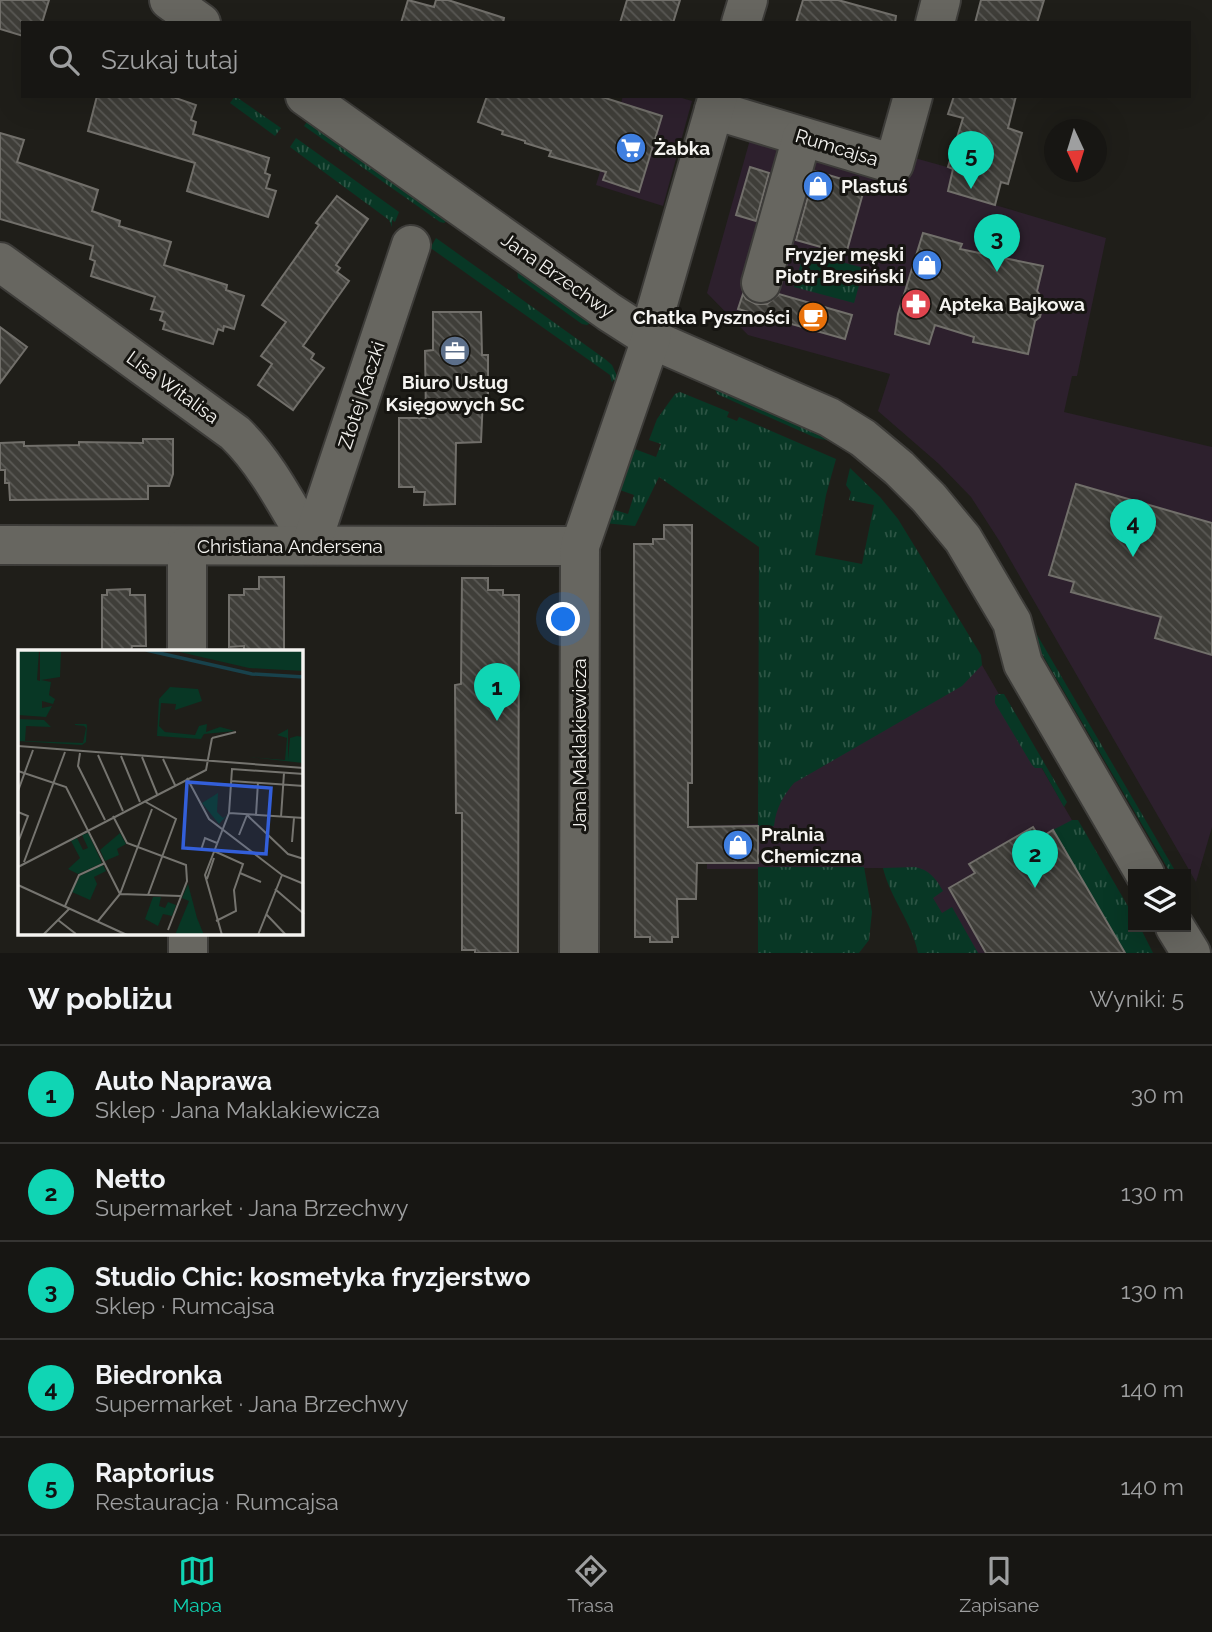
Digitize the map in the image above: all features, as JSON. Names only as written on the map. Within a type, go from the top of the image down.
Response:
[{"type":"street","points":[[169,0],[198,21]]},
{"type":"street","points":[[742,21],[748,0]]},
{"type":"street","points":[[936,21],[941,0]]},
{"type":"street","name":"Jana Brzechwy","points":[[308,98],[651,339],[829,418],[863,438],[899,468],[929,498],[963,539],[1012,622],[1023,664],[1142,869]]},
{"type":"street","name":"Rumcajsa","points":[[716,103],[802,137],[894,164],[912,98]]},
{"type":"street","name":"Jana Maklakiewicza","points":[[579,953],[580,546],[651,339],[653,321],[716,103]]},
{"type":"street","points":[[761,283],[802,137]]},
{"type":"street","name":"Złotej Kaczki","points":[[311,545],[411,245]]},
{"type":"street","name":"Lisa Witalisa","points":[[0,262],[235,433],[277,488],[311,545]]},
{"type":"street","name":"Christiana Andersena","points":[[0,545],[580,546]]},
{"type":"street","points":[[187,546],[187,650]]},
{"type":"street","points":[[1178,932],[1191,953]]},
{"type":"shaded area","points":[[622,98],[682,98],[692,101],[663,206],[596,185]]},
{"type":"shaded area","points":[[751,136],[911,157],[1001,182],[995,205],[1106,238],[1077,376],[1072,376],[1064,412],[1212,447],[1212,827],[1196,882],[1191,869],[1189,869],[1000,542],[971,497],[939,464],[878,411],[890,374],[748,335],[707,293]]},
{"type":"shaded area","points":[[982,665],[1128,917],[1128,932],[1137,932],[1149,953],[933,953],[883,868],[707,869],[707,826],[758,824],[758,794]]},
{"type":"green space","points":[[234,98],[238,98],[281,128],[275,136],[230,103]]},
{"type":"green space","points":[[309,119],[450,218],[444,223],[440,222],[304,126]]},
{"type":"green space","points":[[296,138],[399,212],[395,222],[392,220],[392,227],[389,220],[290,147]]},
{"type":"green space","points":[[436,238],[605,359],[612,365],[618,378],[612,382],[610,375],[432,249],[429,250]]},
{"type":"green space","points":[[804,252],[864,268],[854,303],[794,287]]},
{"type":"green space","points":[[517,270],[594,321],[587,325],[582,324],[518,278]]},
{"type":"green space","points":[[713,383],[775,410],[836,442],[816,438],[717,394]]},
{"type":"green space","points":[[680,392],[729,412],[727,417],[737,421],[739,417],[836,459],[815,555],[862,564],[874,505],[849,500],[851,492],[846,485],[850,468],[898,519],[981,655],[982,665],[962,686],[794,783],[781,803],[774,826],[758,826],[759,547],[659,477],[635,526],[604,523],[608,508],[628,514],[634,495],[614,488],[632,448],[656,457],[661,444],[649,440],[657,419],[675,394]]},
{"type":"green space","points":[[1019,604],[1174,869],[1168,869],[1014,606]]},
{"type":"green space","points":[[1004,694],[1067,802],[1064,807],[1042,768],[1032,765],[995,703],[995,696]]},
{"type":"green space","points":[[1072,820],[1078,820],[1128,906],[1128,932],[1142,932],[1153,953],[1125,953],[1053,830]]},
{"type":"green space","points":[[758,867],[864,867],[872,912],[869,940],[859,953],[758,953]]},
{"type":"green space","points":[[915,867],[929,873],[938,883],[943,891],[933,898],[942,913],[952,907],[978,953],[918,953],[883,868]]},
{"type":"building","points":[[0,0],[49,0],[43,21],[21,21],[21,35],[0,29]]},
{"type":"building","points":[[408,0],[434,7],[436,0],[448,0],[504,18],[503,21],[402,21]]},
{"type":"building","points":[[627,0],[680,0],[674,21],[621,21]]},
{"type":"building","points":[[803,0],[838,0],[896,16],[895,21],[797,21]]},
{"type":"building","points":[[981,0],[1044,0],[1038,21],[976,21]]},
{"type":"building","points":[[96,98],[176,98],[196,105],[191,120],[196,122],[193,134],[269,158],[265,173],[270,175],[266,188],[276,191],[268,217],[187,191],[195,163],[88,131]]},
{"type":"building","points":[[486,98],[605,98],[662,116],[639,192],[603,180],[606,172],[549,156],[551,151],[502,134],[503,131],[478,122]]},
{"type":"building","points":[[953,98],[1016,98],[1008,128],[1022,133],[1008,184],[1001,182],[995,205],[948,191],[953,169],[948,167],[963,118],[948,114]]},
{"type":"building","points":[[0,133],[24,140],[17,162],[98,190],[92,211],[120,221],[119,226],[171,242],[164,265],[227,285],[226,290],[244,296],[234,329],[224,326],[223,331],[218,329],[213,344],[163,329],[165,322],[160,320],[163,312],[151,309],[155,297],[91,276],[95,261],[90,259],[93,246],[0,219]]},
{"type":"building","points":[[750,167],[769,173],[756,221],[736,215]]},
{"type":"building","points":[[815,171],[865,186],[846,254],[796,240]]},
{"type":"building","points":[[337,196],[368,219],[336,265],[340,268],[337,272],[349,281],[303,346],[314,354],[311,359],[324,368],[293,410],[258,385],[272,364],[261,356],[286,322],[262,305]]},
{"type":"building","points":[[923,233],[962,244],[960,249],[1043,266],[1037,291],[1044,300],[1040,317],[1035,321],[1028,354],[973,342],[974,337],[935,325],[929,344],[895,334],[898,314]]},
{"type":"building","points":[[743,294],[746,299],[756,304],[767,304],[779,294],[852,315],[845,339],[738,309]]},
{"type":"building","points":[[433,312],[481,312],[482,355],[488,355],[488,397],[483,397],[481,442],[456,443],[455,504],[424,505],[425,492],[414,492],[414,487],[399,487],[399,418],[426,418],[425,351],[433,350]]},
{"type":"building","points":[[0,327],[27,347],[0,383]]},
{"type":"building","points":[[143,439],[173,439],[173,474],[169,486],[148,486],[148,499],[10,500],[9,483],[5,483],[5,470],[0,470],[0,443],[24,442],[24,446],[79,445],[79,442],[143,443]]},
{"type":"building","points":[[1076,484],[1212,523],[1212,655],[1155,638],[1161,617],[1071,592],[1074,582],[1049,575]]},
{"type":"building","points":[[664,525],[692,525],[692,783],[688,783],[688,827],[758,826],[758,863],[697,863],[696,899],[677,899],[678,937],[672,937],[672,942],[650,942],[650,937],[635,937],[634,544],[653,544],[653,539],[664,539]]},
{"type":"building","points":[[259,577],[284,577],[284,650],[244,650],[244,646],[229,647],[229,595],[244,595],[244,589],[259,589]]},
{"type":"building","points":[[462,578],[488,578],[488,590],[503,590],[503,595],[519,595],[518,953],[475,953],[475,950],[462,950],[462,813],[456,813],[455,685],[461,684]]},
{"type":"building","points":[[130,589],[130,595],[145,595],[146,646],[132,646],[131,650],[102,650],[102,595],[107,595],[107,590]]},
{"type":"building","points":[[1033,827],[1040,838],[1053,830],[1125,953],[986,953],[949,888],[975,873],[969,864]]},
{"type":"place","name":"Żabka","points":[[631,148]]},
{"type":"place","name":"Plastuś","points":[[818,186]]},
{"type":"place","name":"Raptorius","points":[[971,189]]},
{"type":"place","name":"Fryzjer męski Piotr Bresiński","points":[[927,265]]},
{"type":"place","name":"Studio Chic: kosmetyka fryzjerstwo","points":[[997,272]]},
{"type":"place","name":"Apteka Bajkowa","points":[[916,304]]},
{"type":"place","name":"Chatka Pyszności","points":[[813,317]]},
{"type":"place","name":"Biuro Usług Księgowych SC","points":[[455,351]]},
{"type":"place","name":"Biedronka","points":[[1133,557]]},
{"type":"place","name":"Auto Naprawa","points":[[497,721]]},
{"type":"place","name":"Pralnia Chemiczna","points":[[738,845]]},
{"type":"place","name":"Netto","points":[[1035,888]]}]
